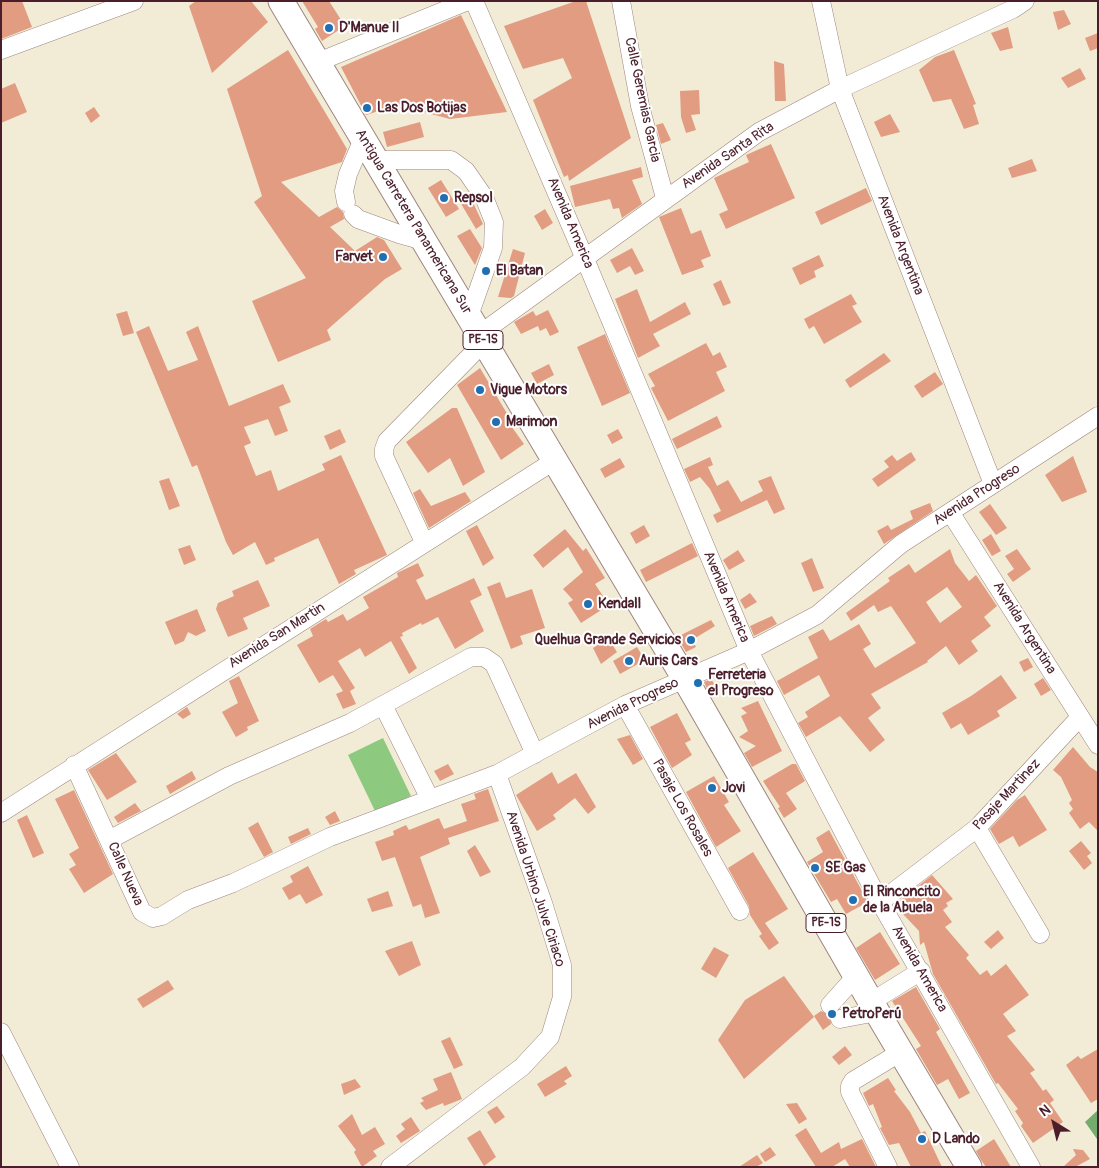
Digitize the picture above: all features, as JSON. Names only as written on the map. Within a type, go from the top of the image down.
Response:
[{"type":"highway","name":"Antigua Carretera Panamericana Sur","points":[[281,1],[685,679],[874,1007],[969,1167]]},
{"type":"street","points":[[1,50],[134,1]]},
{"type":"street","points":[[318,62],[468,1]]},
{"type":"street","name":"Avenida America","points":[[474,1],[586,259],[749,651],[880,902],[1031,1167]]},
{"type":"street","name":"Calle Geremias Garcia","points":[[621,1],[640,106],[665,198]]},
{"type":"street","name":"Avenida Argentina","points":[[821,1],[840,89],[994,484]]},
{"type":"street","name":"Avenida Santa Rita","points":[[478,330],[586,259],[665,198],[759,132],[840,89],[1013,9],[1025,1]]},
{"type":"street","points":[[363,139],[348,174],[344,191],[349,208],[358,219],[424,241]]},
{"type":"street","points":[[376,160],[451,160],[466,171],[484,196],[494,222],[493,248],[478,330],[387,441],[384,449],[384,456],[424,542]]},
{"type":"street","name":"Avenida Progreso","points":[[213,889],[233,883],[330,837],[497,774],[625,705],[749,651],[817,615],[901,544],[1098,416]]},
{"type":"street","name":"Avenida San Martin","points":[[1,813],[74,764],[554,461]]},
{"type":"street","name":"Avenida Argentina","points":[[950,512],[1098,745]]},
{"type":"street","points":[[109,840],[229,776],[350,723],[471,657],[484,657],[494,664],[535,754]]},
{"type":"street","points":[[383,705],[430,800]]},
{"type":"street","name":"Pasaje Los Rosales","points":[[625,705],[740,911]]},
{"type":"street","name":"Pasaje Martinez","points":[[880,902],[977,828],[1080,717]]},
{"type":"street","name":"Calle Nueva","points":[[74,764],[142,912],[154,918],[162,916],[213,889]]},
{"type":"street","name":"Avenida Urbino Julve Ciriaco","points":[[393,1166],[522,1067],[550,1037],[562,997],[562,965],[543,903],[497,774]]},
{"type":"street","points":[[977,828],[1040,934]]},
{"type":"street","points":[[856,976],[835,1012],[874,1007],[921,971]]},
{"type":"street","points":[[1,1032],[70,1167]]},
{"type":"street","points":[[888,1167],[850,1092],[850,1086],[853,1081],[901,1052]]},
{"type":"green space","points":[[383,738],[411,796],[376,813],[348,755]]},
{"type":"green space","points":[[1098,1110],[1098,1139],[1097,1139],[1085,1122]]},
{"type":"building","points":[[1,1],[22,1],[32,27],[1,39]]},
{"type":"building","points":[[196,1],[251,1],[268,22],[212,73],[189,6]]},
{"type":"building","points":[[302,1],[329,1],[345,26],[322,41],[315,29],[318,27]]},
{"type":"building","points":[[576,1],[586,1],[631,138],[569,181],[568,175],[564,177],[533,100],[572,78],[563,58],[523,69],[504,26]]},
{"type":"building","points":[[1064,10],[1071,24],[1058,30],[1053,12]]},
{"type":"building","points":[[461,15],[507,112],[450,119],[397,105],[366,115],[341,67]]},
{"type":"building","points":[[1008,27],[1013,48],[1000,51],[991,33]]},
{"type":"building","points":[[1098,33],[1098,48],[1090,51],[1085,38]]},
{"type":"building","points":[[288,50],[347,149],[342,162],[281,182],[319,217],[337,207],[343,212],[344,219],[330,227],[355,251],[377,237],[384,240],[402,269],[385,279],[327,330],[331,340],[278,362],[252,301],[306,278],[254,202],[262,196],[227,89]]},
{"type":"building","points":[[954,50],[976,104],[973,105],[979,124],[964,129],[951,99],[933,102],[919,70],[935,57]]},
{"type":"building","points":[[774,61],[784,64],[786,101],[775,101]]},
{"type":"building","points":[[1080,68],[1086,79],[1068,88],[1061,78]]},
{"type":"building","points":[[15,83],[27,112],[1,123],[1,89]]},
{"type":"building","points":[[699,90],[700,114],[691,115],[696,130],[686,133],[681,117],[680,91]]},
{"type":"building","points":[[94,107],[100,116],[91,123],[85,113]]},
{"type":"building","points":[[890,114],[900,132],[881,137],[874,122]]},
{"type":"building","points":[[420,122],[424,137],[387,147],[383,132]]},
{"type":"building","points":[[663,123],[671,140],[661,144],[656,125]]},
{"type":"building","points":[[771,144],[795,198],[726,229],[719,214],[728,210],[714,178],[749,162],[746,155]]},
{"type":"building","points":[[1032,159],[1037,171],[1012,178],[1008,168]]},
{"type":"building","points":[[641,167],[643,177],[632,180],[642,204],[622,218],[619,208],[613,209],[610,199],[575,207],[570,186]]},
{"type":"building","name":"Repsol","points":[[441,180],[459,209],[446,217],[428,188]]},
{"type":"building","points":[[866,188],[872,201],[821,225],[815,212]]},
{"type":"building","name":"Repsol","points":[[470,196],[483,224],[476,229],[460,202]]},
{"type":"building","points":[[681,208],[691,234],[701,230],[711,256],[701,260],[704,267],[682,275],[659,217]]},
{"type":"building","points":[[545,209],[553,223],[542,230],[534,216]]},
{"type":"building","name":"Repsol","points":[[470,229],[482,248],[475,265],[457,236]]},
{"type":"building","points":[[632,248],[644,271],[635,275],[630,266],[617,273],[610,260]]},
{"type":"building","points":[[513,249],[525,253],[514,296],[511,298],[498,297]]},
{"type":"building","points":[[819,255],[824,266],[814,271],[816,277],[800,285],[792,268]]},
{"type":"building","points":[[721,280],[731,303],[723,306],[713,284]]},
{"type":"building","points":[[637,289],[650,322],[685,302],[691,314],[653,334],[660,346],[638,358],[615,299]]},
{"type":"building","points":[[851,294],[857,304],[852,306],[862,322],[824,344],[814,326],[809,329],[804,319]]},
{"type":"building","points":[[548,310],[559,332],[550,336],[546,328],[540,331],[538,326],[521,334],[514,322],[533,311],[536,316]]},
{"type":"building","points":[[127,311],[134,333],[123,336],[116,314]]},
{"type":"building","points":[[149,326],[168,371],[198,360],[186,332],[198,326],[229,406],[283,384],[291,402],[279,407],[288,431],[275,436],[268,419],[244,427],[251,443],[244,446],[256,476],[271,470],[278,491],[325,470],[322,464],[341,455],[387,555],[354,570],[356,574],[339,584],[318,538],[274,558],[275,561],[266,565],[255,542],[233,555],[226,542],[197,465],[192,467],[136,332]]},
{"type":"building","points":[[605,334],[630,393],[602,406],[577,347]]},
{"type":"building","points":[[706,343],[713,356],[720,352],[727,367],[716,372],[725,391],[668,421],[651,388],[655,386],[648,374]]},
{"type":"building","points":[[884,353],[891,361],[850,388],[845,380]]},
{"type":"building","points":[[549,364],[554,375],[537,384],[531,373]]},
{"type":"building","points":[[480,368],[512,422],[509,423],[524,444],[501,460],[457,385]]},
{"type":"building","points":[[935,372],[943,384],[922,398],[914,386]]},
{"type":"building","points":[[452,408],[457,408],[485,472],[463,486],[450,458],[428,473],[406,442]]},
{"type":"building","points":[[717,416],[722,427],[677,449],[672,439]]},
{"type":"building","points":[[340,429],[346,442],[330,450],[324,436]]},
{"type":"building","points":[[618,429],[623,438],[612,444],[607,435]]},
{"type":"building","points":[[911,452],[916,460],[878,487],[872,479],[889,467],[884,461],[892,455],[897,461]]},
{"type":"building","points":[[1073,456],[1087,492],[1062,502],[1045,475]]},
{"type":"building","points":[[710,457],[713,465],[708,467],[717,486],[728,480],[741,502],[763,491],[758,481],[771,476],[785,509],[774,514],[767,500],[717,523],[713,515],[721,511],[710,489],[700,477],[690,482],[684,469]]},
{"type":"building","points":[[620,458],[625,467],[605,478],[600,469]]},
{"type":"building","points":[[169,478],[180,506],[169,510],[159,481]]},
{"type":"building","points":[[420,489],[431,506],[465,492],[471,501],[429,528],[413,493]]},
{"type":"building","points":[[930,503],[933,511],[884,544],[877,531],[888,525],[891,530],[913,519],[910,511]]},
{"type":"building","points":[[990,504],[1007,528],[996,535],[979,512]]},
{"type":"building","points":[[477,525],[494,558],[483,566],[466,531]]},
{"type":"building","points":[[644,525],[650,536],[636,544],[630,533]]},
{"type":"building","points":[[565,529],[583,551],[586,548],[605,578],[595,584],[609,605],[581,623],[568,603],[573,600],[563,589],[583,572],[568,547],[543,568],[533,555]]},
{"type":"building","points":[[991,534],[1001,551],[992,556],[982,540]]},
{"type":"building","points":[[692,543],[698,556],[646,582],[640,570]]},
{"type":"building","points":[[190,545],[196,560],[184,565],[178,549]]},
{"type":"building","points":[[950,549],[955,563],[969,581],[976,575],[997,606],[984,617],[991,626],[971,641],[978,651],[959,665],[946,646],[928,662],[871,694],[881,708],[868,718],[885,740],[870,752],[840,716],[806,737],[798,723],[808,717],[805,712],[830,696],[819,675],[784,695],[777,681],[818,658],[808,637],[823,629],[830,641],[859,624],[871,644],[863,649],[875,668],[916,643],[891,606],[878,612],[874,605],[851,621],[846,613],[890,581],[888,578],[909,564],[915,573]],"holes":[[[947,587],[962,607],[940,623],[926,602]]]},
{"type":"building","points":[[1017,549],[1031,569],[1013,582],[1007,574],[1014,569],[1005,556]]},
{"type":"building","points":[[738,550],[745,561],[729,570],[723,560]]},
{"type":"building","points":[[812,558],[824,588],[813,592],[801,563]]},
{"type":"building","points":[[418,563],[424,576],[416,580],[426,600],[474,578],[482,595],[470,601],[484,631],[455,649],[438,617],[402,633],[403,636],[400,637],[417,668],[409,674],[391,641],[365,657],[360,648],[338,661],[355,688],[350,691],[356,704],[343,709],[336,694],[343,691],[333,675],[319,683],[297,645],[313,636],[310,629],[326,619],[328,622],[343,614],[347,621],[369,608],[363,597],[398,577],[397,573]]},
{"type":"building","points":[[258,580],[270,606],[243,618],[248,629],[228,637],[216,609],[218,603],[234,596],[232,591]]},
{"type":"building","points":[[500,582],[506,598],[532,589],[545,628],[520,636],[523,644],[511,649],[487,587]]},
{"type":"building","points":[[750,593],[757,602],[745,609],[740,600]]},
{"type":"building","points":[[197,609],[206,631],[196,636],[188,632],[184,641],[175,645],[165,622]]},
{"type":"building","points":[[772,616],[777,624],[754,636],[750,626]]},
{"type":"building","name":"Quelhua Grande Servicios","points":[[711,620],[715,626],[692,640],[696,647],[686,652],[677,637]]},
{"type":"building","points":[[608,638],[617,652],[601,664],[593,648]]},
{"type":"building","name":"Auris Cars","points":[[637,647],[645,660],[620,674],[613,661]]},
{"type":"building","points":[[1028,658],[1033,667],[1024,672],[1019,662]]},
{"type":"building","points":[[1001,675],[1017,698],[997,711],[1000,716],[968,735],[961,723],[951,729],[942,713]]},
{"type":"building","points":[[239,676],[259,721],[247,727],[248,730],[236,737],[222,712],[238,703],[229,681]]},
{"type":"building","points":[[1043,678],[1051,690],[1041,696],[1034,684]]},
{"type":"building","points":[[711,679],[715,685],[707,689],[704,682]]},
{"type":"building","points":[[758,701],[782,751],[752,767],[744,753],[756,746],[739,737],[748,731],[741,716],[747,713],[741,708]]},
{"type":"building","points":[[187,707],[191,714],[183,719],[177,714]]},
{"type":"building","points":[[677,713],[691,740],[685,743],[692,755],[672,768],[650,727]]},
{"type":"building","points":[[630,735],[643,759],[633,765],[617,739]]},
{"type":"building","points":[[1073,747],[1090,767],[1098,772],[1098,831],[1089,822],[1080,829],[1069,813],[1073,809],[1069,803],[1072,800],[1061,777],[1053,770]]},
{"type":"building","points":[[116,753],[137,782],[107,800],[88,770]]},
{"type":"building","points":[[448,764],[454,774],[440,781],[434,771]]},
{"type":"building","points":[[792,764],[796,764],[805,781],[786,793],[797,809],[784,818],[778,808],[780,807],[763,781]]},
{"type":"building","points":[[192,771],[196,779],[170,794],[166,786]]},
{"type":"building","points":[[552,772],[558,784],[576,773],[596,807],[588,814],[575,798],[553,815],[556,819],[537,831],[516,795]]},
{"type":"building","points":[[714,776],[729,802],[724,805],[741,831],[716,847],[686,792]]},
{"type":"building","points":[[488,789],[499,821],[448,838],[450,844],[420,857],[440,913],[425,918],[421,904],[413,907],[395,857],[382,861],[375,842],[394,835],[393,831],[406,825],[409,830],[439,818],[444,829],[467,821],[461,804],[476,799],[474,794]]},
{"type":"building","points":[[74,790],[113,874],[84,893],[69,869],[76,865],[69,854],[79,848],[55,799]]},
{"type":"building","points":[[1025,795],[1047,830],[1019,847],[1013,836],[999,844],[990,829],[1017,800]]},
{"type":"building","points":[[135,803],[141,811],[118,823],[114,817]]},
{"type":"building","points":[[335,811],[340,821],[330,825],[325,817]]},
{"type":"building","points":[[27,815],[44,853],[33,858],[17,820]]},
{"type":"building","points":[[258,822],[273,852],[264,857],[248,828]]},
{"type":"building","points":[[308,828],[311,834],[291,844],[288,837]]},
{"type":"building","points":[[829,830],[868,902],[846,914],[837,899],[831,902],[807,862],[823,852],[816,838]]},
{"type":"building","points":[[1081,841],[1091,853],[1087,856],[1092,863],[1084,870],[1069,851]]},
{"type":"building","points":[[475,845],[491,872],[480,877],[467,851]]},
{"type":"building","points":[[753,852],[788,909],[765,923],[779,943],[769,950],[759,936],[762,934],[750,915],[749,906],[728,868]]},
{"type":"building","points":[[308,866],[323,895],[306,904],[300,894],[289,900],[282,888],[293,882],[290,876]]},
{"type":"building","points":[[932,875],[953,899],[946,903],[948,906],[943,910],[952,922],[945,927],[969,955],[966,958],[980,975],[987,970],[991,976],[1006,964],[1029,995],[1003,1014],[1016,1031],[1007,1036],[1035,1070],[1030,1073],[1043,1091],[1046,1089],[1054,1100],[1050,1103],[1063,1122],[1033,1143],[1021,1126],[1023,1123],[1015,1111],[1018,1109],[998,1083],[996,1084],[933,974],[924,942],[920,945],[919,931],[902,913],[904,911],[897,903]]},
{"type":"building","points":[[388,891],[393,906],[372,912],[367,899]]},
{"type":"building","points":[[998,930],[1004,938],[991,949],[984,942]]},
{"type":"building","points":[[880,932],[900,964],[875,980],[856,948]]},
{"type":"building","points":[[412,941],[421,965],[399,976],[385,951]]},
{"type":"building","points":[[714,947],[729,955],[716,978],[701,969]]},
{"type":"building","points":[[784,976],[814,1017],[744,1079],[718,1040],[745,1000]]},
{"type":"building","points":[[168,980],[174,989],[143,1008],[137,999]]},
{"type":"building","points":[[916,987],[940,1029],[936,1032],[970,1093],[959,1099],[948,1079],[937,1085],[916,1049],[921,1046],[892,1001]]},
{"type":"building","points":[[821,1011],[830,1015],[831,1024],[823,1030],[814,1016]]},
{"type":"building","points":[[450,1037],[463,1065],[454,1069],[441,1041]]},
{"type":"building","points":[[845,1046],[852,1055],[839,1065],[832,1057]]},
{"type":"building","points":[[1098,1049],[1098,1099],[1091,1103],[1066,1065],[1078,1056],[1081,1059]]},
{"type":"building","points":[[566,1066],[572,1076],[564,1081],[567,1084],[545,1097],[537,1084]]},
{"type":"building","points":[[451,1072],[462,1099],[444,1106],[443,1103],[426,1110],[420,1103],[424,1101],[421,1098],[438,1090],[433,1079]]},
{"type":"building","points":[[888,1078],[896,1090],[894,1091],[910,1112],[921,1133],[925,1131],[942,1167],[911,1167],[899,1143],[889,1145],[880,1128],[882,1127],[873,1104],[869,1106],[863,1093]]},
{"type":"building","points":[[355,1079],[361,1087],[344,1095],[341,1084]]},
{"type":"building","points":[[797,1103],[807,1119],[799,1124],[786,1104]]},
{"type":"building","points":[[497,1106],[505,1117],[495,1124],[487,1112]]},
{"type":"building","points":[[352,1114],[362,1135],[375,1127],[385,1144],[373,1151],[377,1156],[362,1167],[354,1152],[356,1150],[338,1126]]},
{"type":"building","points":[[411,1117],[420,1131],[401,1143],[396,1136],[405,1129],[401,1124]]},
{"type":"building","points":[[806,1128],[821,1153],[839,1142],[841,1149],[862,1139],[876,1167],[850,1167],[845,1159],[832,1167],[816,1167],[795,1135]]},
{"type":"building","points":[[480,1130],[496,1157],[484,1166],[467,1138]]},
{"type":"building","points":[[994,1139],[1011,1167],[986,1167],[981,1160],[976,1151]]},
{"type":"building","points":[[770,1147],[776,1155],[765,1162],[760,1154]]},
{"type":"building","points":[[1073,1149],[1083,1150],[1090,1159],[1075,1167],[1063,1167],[1076,1155]]},
{"type":"building","points":[[757,1155],[763,1163],[756,1167],[739,1167]]},
{"type":"place","name":"D'Manue II","points":[[329,28]]},
{"type":"place","name":"Las Dos Botijas","points":[[367,108]]},
{"type":"place","name":"Repsol","points":[[444,198]]},
{"type":"place","name":"Farvet","points":[[383,257]]},
{"type":"place","name":"El Batan","points":[[486,271]]},
{"type":"place","name":"Vigue Motors","points":[[480,390]]},
{"type":"place","name":"Marimon","points":[[496,422]]},
{"type":"place","name":"Kendall","points":[[588,604]]},
{"type":"place","name":"Quelhua Grande Servicios","points":[[691,640]]},
{"type":"place","name":"Auris Cars","points":[[629,661]]},
{"type":"place","name":"Ferreteria el Progreso","points":[[698,683]]},
{"type":"place","name":"Jovi","points":[[712,788]]},
{"type":"place","name":"SE Gas","points":[[815,868]]},
{"type":"place","name":"El Rinconcito de la Abuela","points":[[853,900]]},
{"type":"place","name":"PetroPerú","points":[[832,1014]]},
{"type":"place","name":"D Lando","points":[[922,1139]]}]
